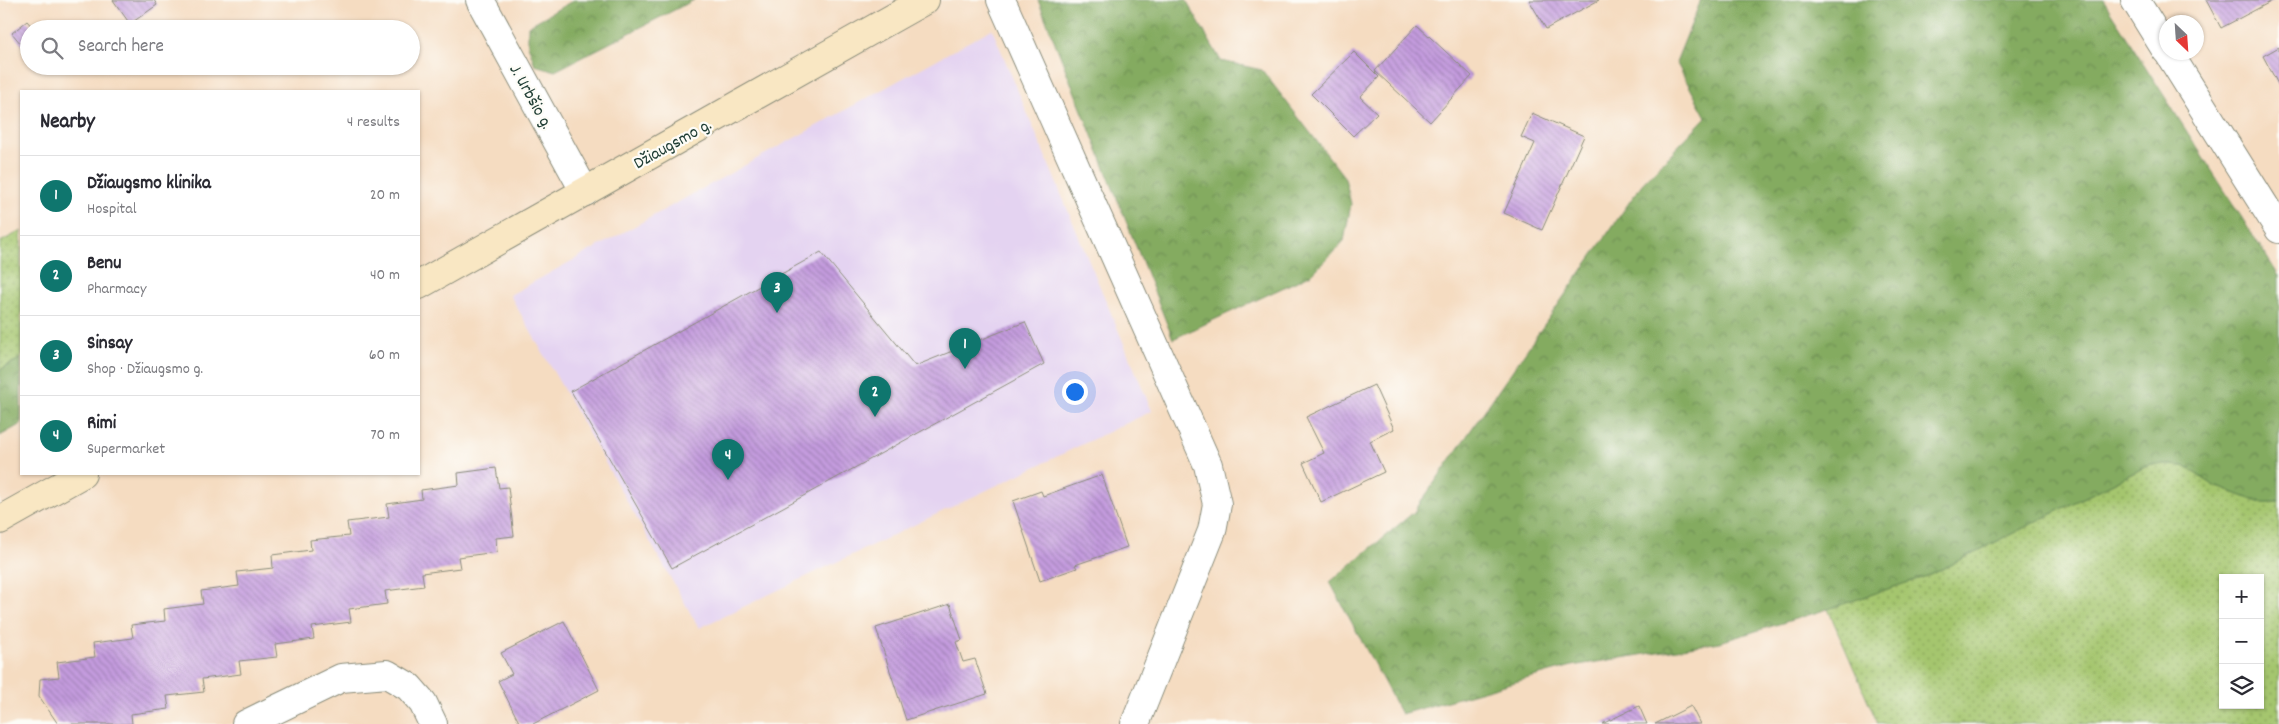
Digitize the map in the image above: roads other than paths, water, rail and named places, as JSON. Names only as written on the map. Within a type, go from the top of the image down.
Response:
[{"type":"street","name":"J. Urbšio g.","points":[[480,0],[585,192]]},
{"type":"street","name":"Džiaugsmo g.","points":[[420,284],[925,0]]},
{"type":"street","points":[[1001,0],[1208,465],[1217,504],[1212,531],[1135,724]]},
{"type":"street","points":[[2135,0],[2159,38]]},
{"type":"street","points":[[2173,60],[2279,229]]},
{"type":"street","points":[[0,520],[80,475]]},
{"type":"street","points":[[246,724],[341,678],[387,674],[409,686],[423,703],[433,724]]},
{"type":"place","name":"Sinsay","points":[[777,313]]},
{"type":"place","name":"Džiaugsmo klinika","points":[[965,369]]},
{"type":"place","name":"Benu","points":[[875,417]]},
{"type":"place","name":"Rimi","points":[[728,480]]}]
